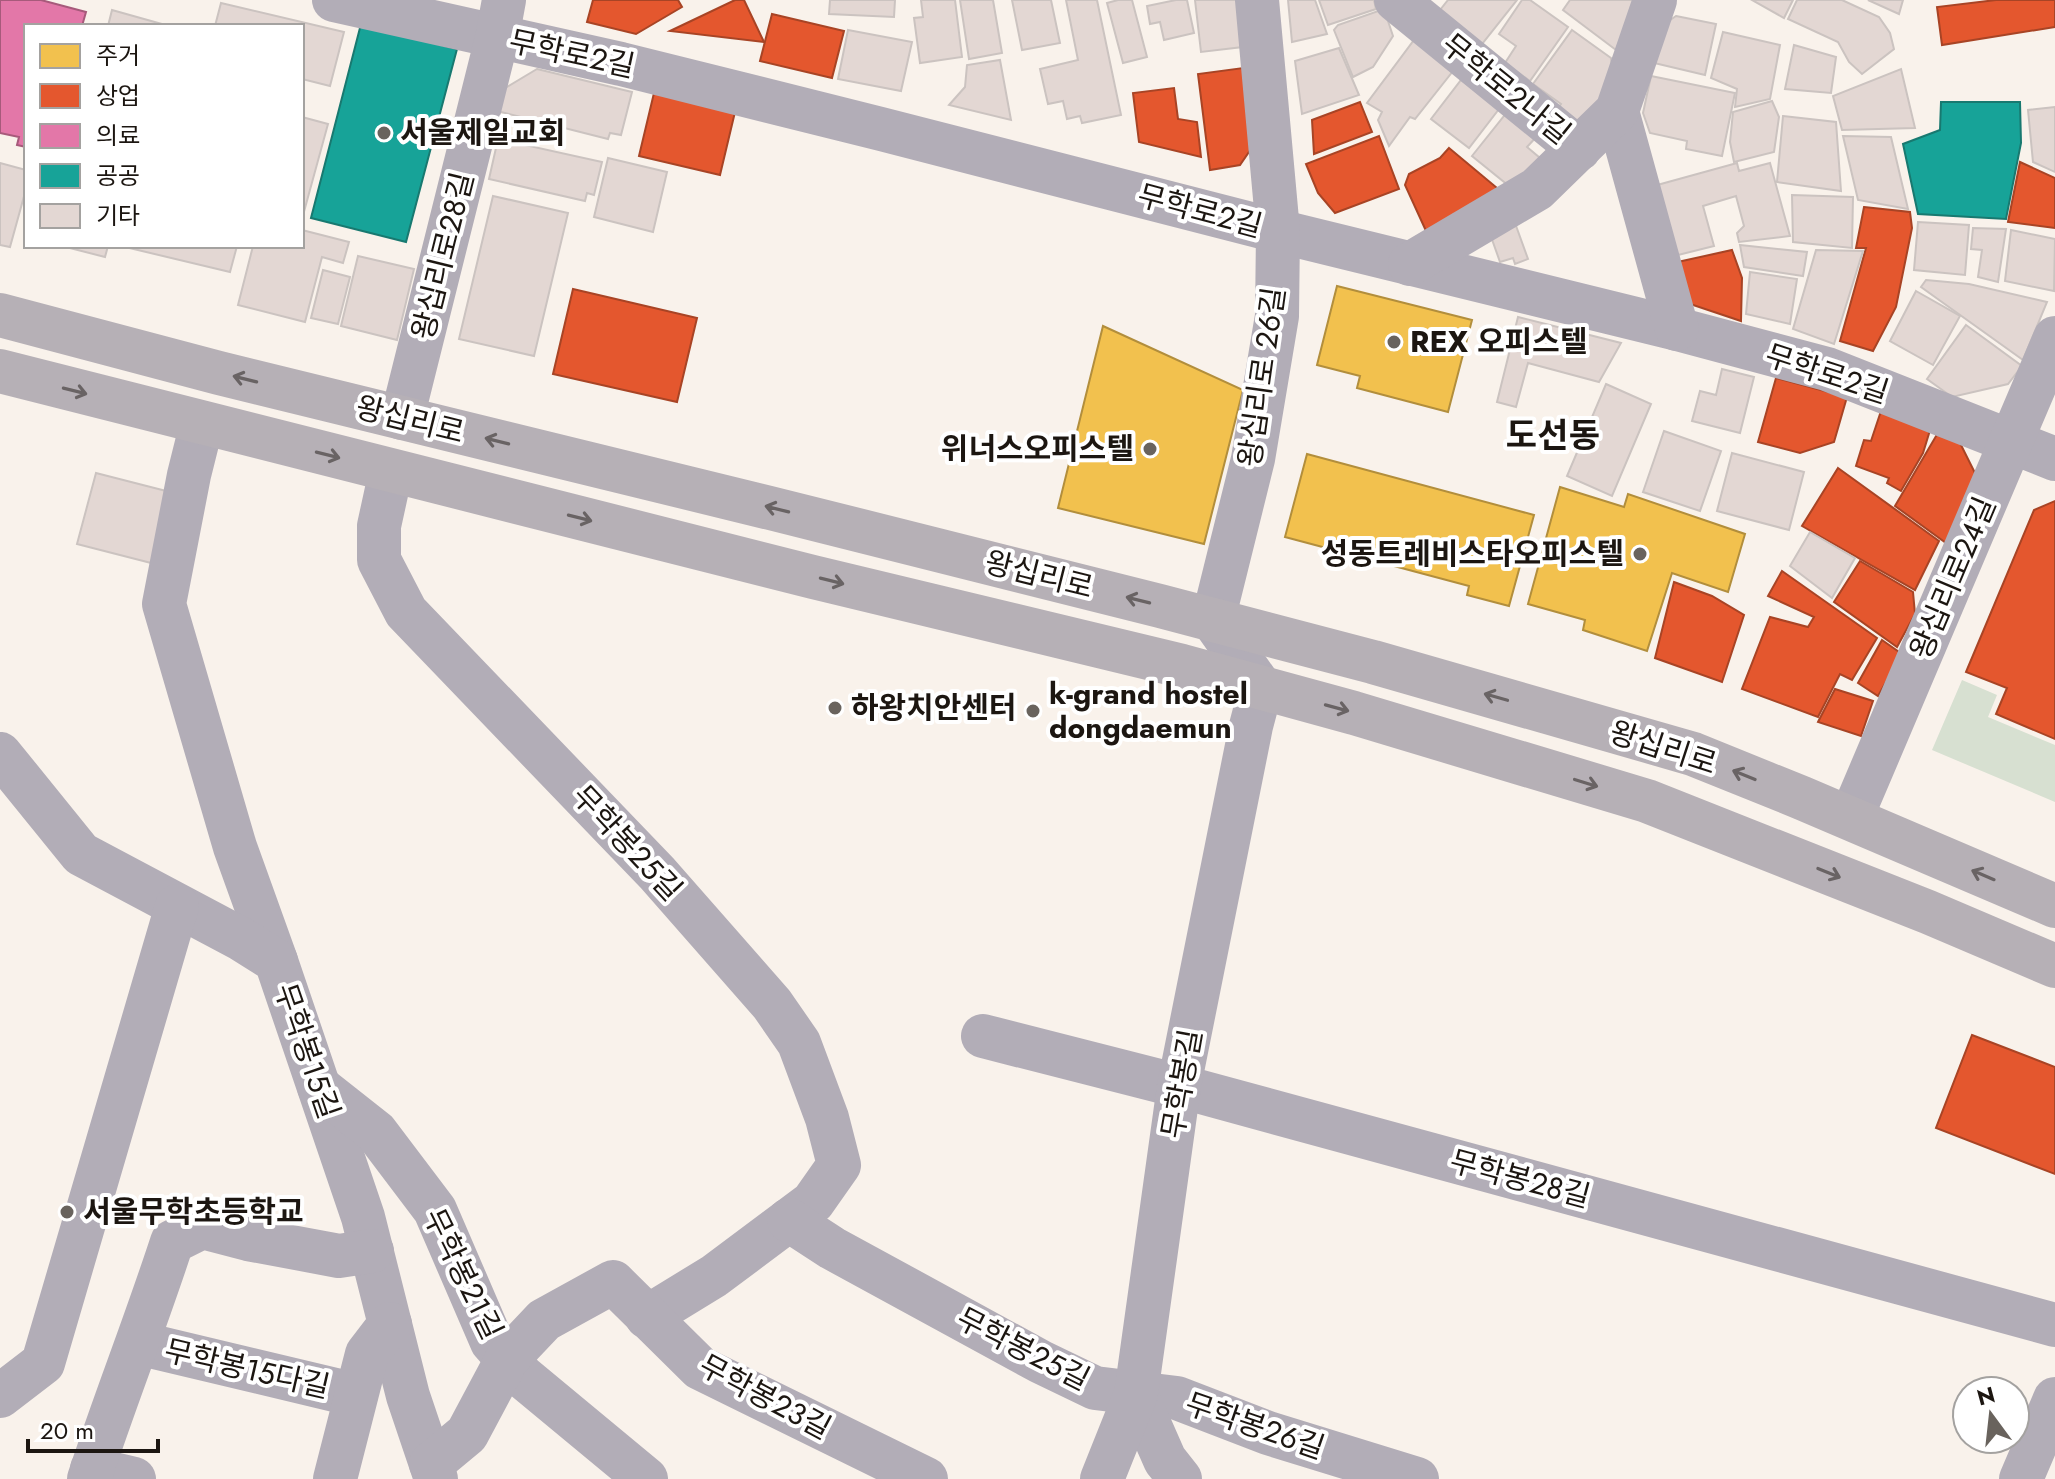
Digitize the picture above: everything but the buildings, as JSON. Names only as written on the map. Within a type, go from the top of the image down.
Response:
[{"type":"main road","name":"왕십리로","points":[[0,315],[219,373],[1213,620],[1373,662],[1693,754],[2055,906]]},
{"type":"main road","name":"왕십리로","points":[[0,371],[813,577],[1182,666],[1354,713],[1647,801],[1928,912],[2055,966]]},
{"type":"street","name":"무학로2길","points":[[334,0],[500,19],[621,64],[1827,369],[2055,459]]},
{"type":"street","name":"왕십리로 26길","points":[[1213,620],[1253,459],[1277,316],[1278,231],[1257,0]]},
{"type":"street","name":"무학로2나길","points":[[1396,0],[1579,149]]},
{"type":"street","name":"무학로2나길","points":[[1410,264],[1537,189],[1617,111],[1655,0]]},
{"type":"street","name":"왕십리로28길","points":[[402,418],[500,19]]},
{"type":"street","name":"무학로2나길","points":[[1617,111],[1677,329]]},
{"type":"street","name":"왕십리로24길","points":[[1851,818],[2055,338]]},
{"type":"street","points":[[202,423],[164,604],[235,847],[276,961]]},
{"type":"street","name":"무학봉25길","points":[[391,471],[379,526],[379,560],[406,612],[657,873],[772,1004],[799,1043],[827,1118],[839,1165],[813,1202],[714,1276],[647,1317]]},
{"type":"street","points":[[1213,620],[1261,688]]},
{"type":"street","name":"무학봉길","points":[[1102,1479],[1136,1394],[1179,1086],[1261,688]]},
{"type":"street","name":"무학봉15길","points":[[0,754],[81,854],[241,939],[276,961],[363,1217],[408,1396],[434,1472]]},
{"type":"street","points":[[0,1396],[43,1363],[177,906]]},
{"type":"street","name":"무학봉28길","points":[[983,1036],[1179,1086],[2055,1325]]},
{"type":"street","name":"무학봉21길","points":[[319,1087],[376,1132],[435,1210],[492,1342],[523,1377],[646,1479]]},
{"type":"street","name":"무학봉25길","points":[[789,1220],[832,1248],[1041,1362],[1095,1388],[1136,1394]]},
{"type":"street","points":[[134,1479],[90,1474],[172,1242],[202,1227],[339,1256],[372,1251]]},
{"type":"street","name":"무학봉23길","points":[[507,1359],[544,1320],[613,1282],[700,1368],[926,1479]]},
{"type":"street","name":"무학봉15다길","points":[[335,1479],[367,1354],[390,1324]]},
{"type":"street","name":"무학봉15다길","points":[[138,1343],[356,1395]]},
{"type":"street","name":"무학봉21길","points":[[434,1472],[467,1434],[507,1359]]},
{"type":"street","points":[[1136,1394],[1165,1460],[1180,1479]]},
{"type":"street","name":"무학봉26길","points":[[1136,1394],[1177,1398],[1268,1433],[1417,1479]]},
{"type":"street","points":[[2021,1479],[2055,1399]]},
{"type":"green space","points":[[1962,680],[1997,695],[1988,717],[2055,745],[2055,802],[1932,750]]},
{"type":"place","name":"서울제일교회","points":[[384,133]]},
{"type":"place","name":"REX 오피스텔","points":[[1394,342]]},
{"type":"place","name":"위너스오피스텔","points":[[1150,449]]},
{"type":"place","name":"성동트레비스타오피스텔","points":[[1640,554]]},
{"type":"place","name":"하왕치안센터","points":[[835,708]]},
{"type":"place","name":"k-grand hostel dongdaemun","points":[[1033,711]]},
{"type":"place","name":"서울무학초등학교","points":[[67,1212]]},
{"type":"district","name":"도선동","points":[[1553,435]]}]
